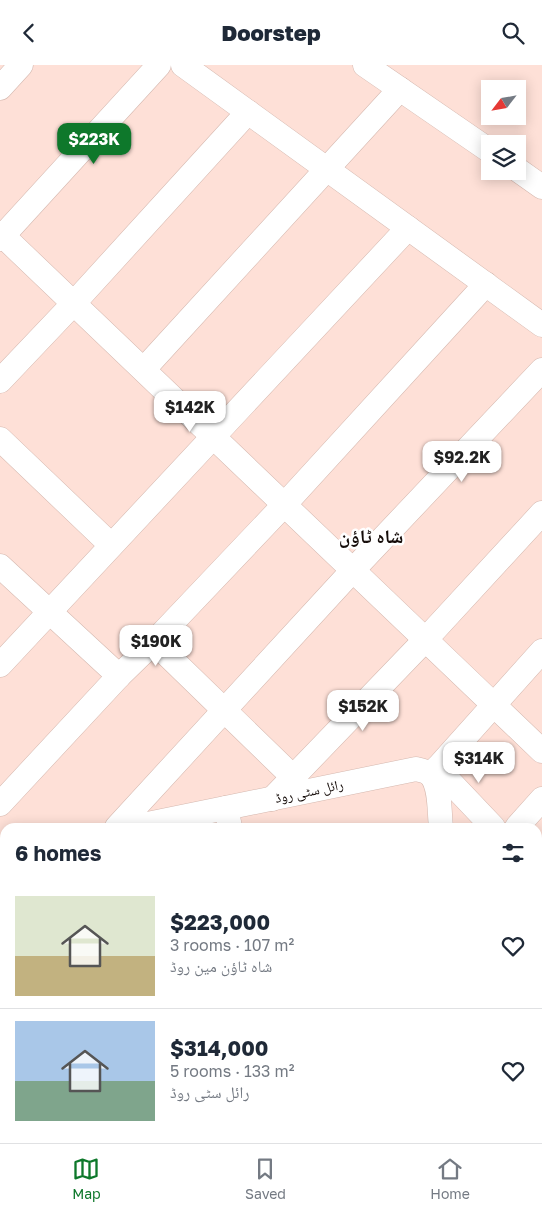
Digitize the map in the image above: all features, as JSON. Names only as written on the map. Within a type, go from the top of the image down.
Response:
[{"type":"street","points":[[0,88],[21,65]]},
{"type":"street","points":[[159,65],[1,236],[285,503],[542,751]]},
{"type":"street","points":[[183,65],[542,325]]},
{"type":"street","points":[[365,65],[481,145]]},
{"type":"street","points":[[144,369],[400,89]]},
{"type":"street","points":[[0,381],[74,303],[248,112]]},
{"type":"street","points":[[526,176],[542,187]]},
{"type":"street","points":[[0,665],[408,228]]},
{"type":"street","points":[[0,804],[119,676],[154,642],[285,503],[486,284]]},
{"type":"street","points":[[121,823],[353,570],[542,370]]},
{"type":"street","points":[[0,439],[111,545]]},
{"type":"street","points":[[272,799],[426,639],[542,513]]},
{"type":"street","points":[[0,566],[119,676]]},
{"type":"street","points":[[154,642],[293,777]]},
{"type":"street","points":[[434,771],[542,651]]},
{"type":"street","name":"رائل سٹی روڈ","points":[[175,823],[228,818],[272,799],[416,769],[434,771]]},
{"type":"street","points":[[434,771],[441,823]]},
{"type":"street","points":[[434,771],[489,823]]},
{"type":"street","points":[[521,823],[542,799]]},
{"type":"district","name":"شاہ ٹاؤن","points":[[371,536]]}]
